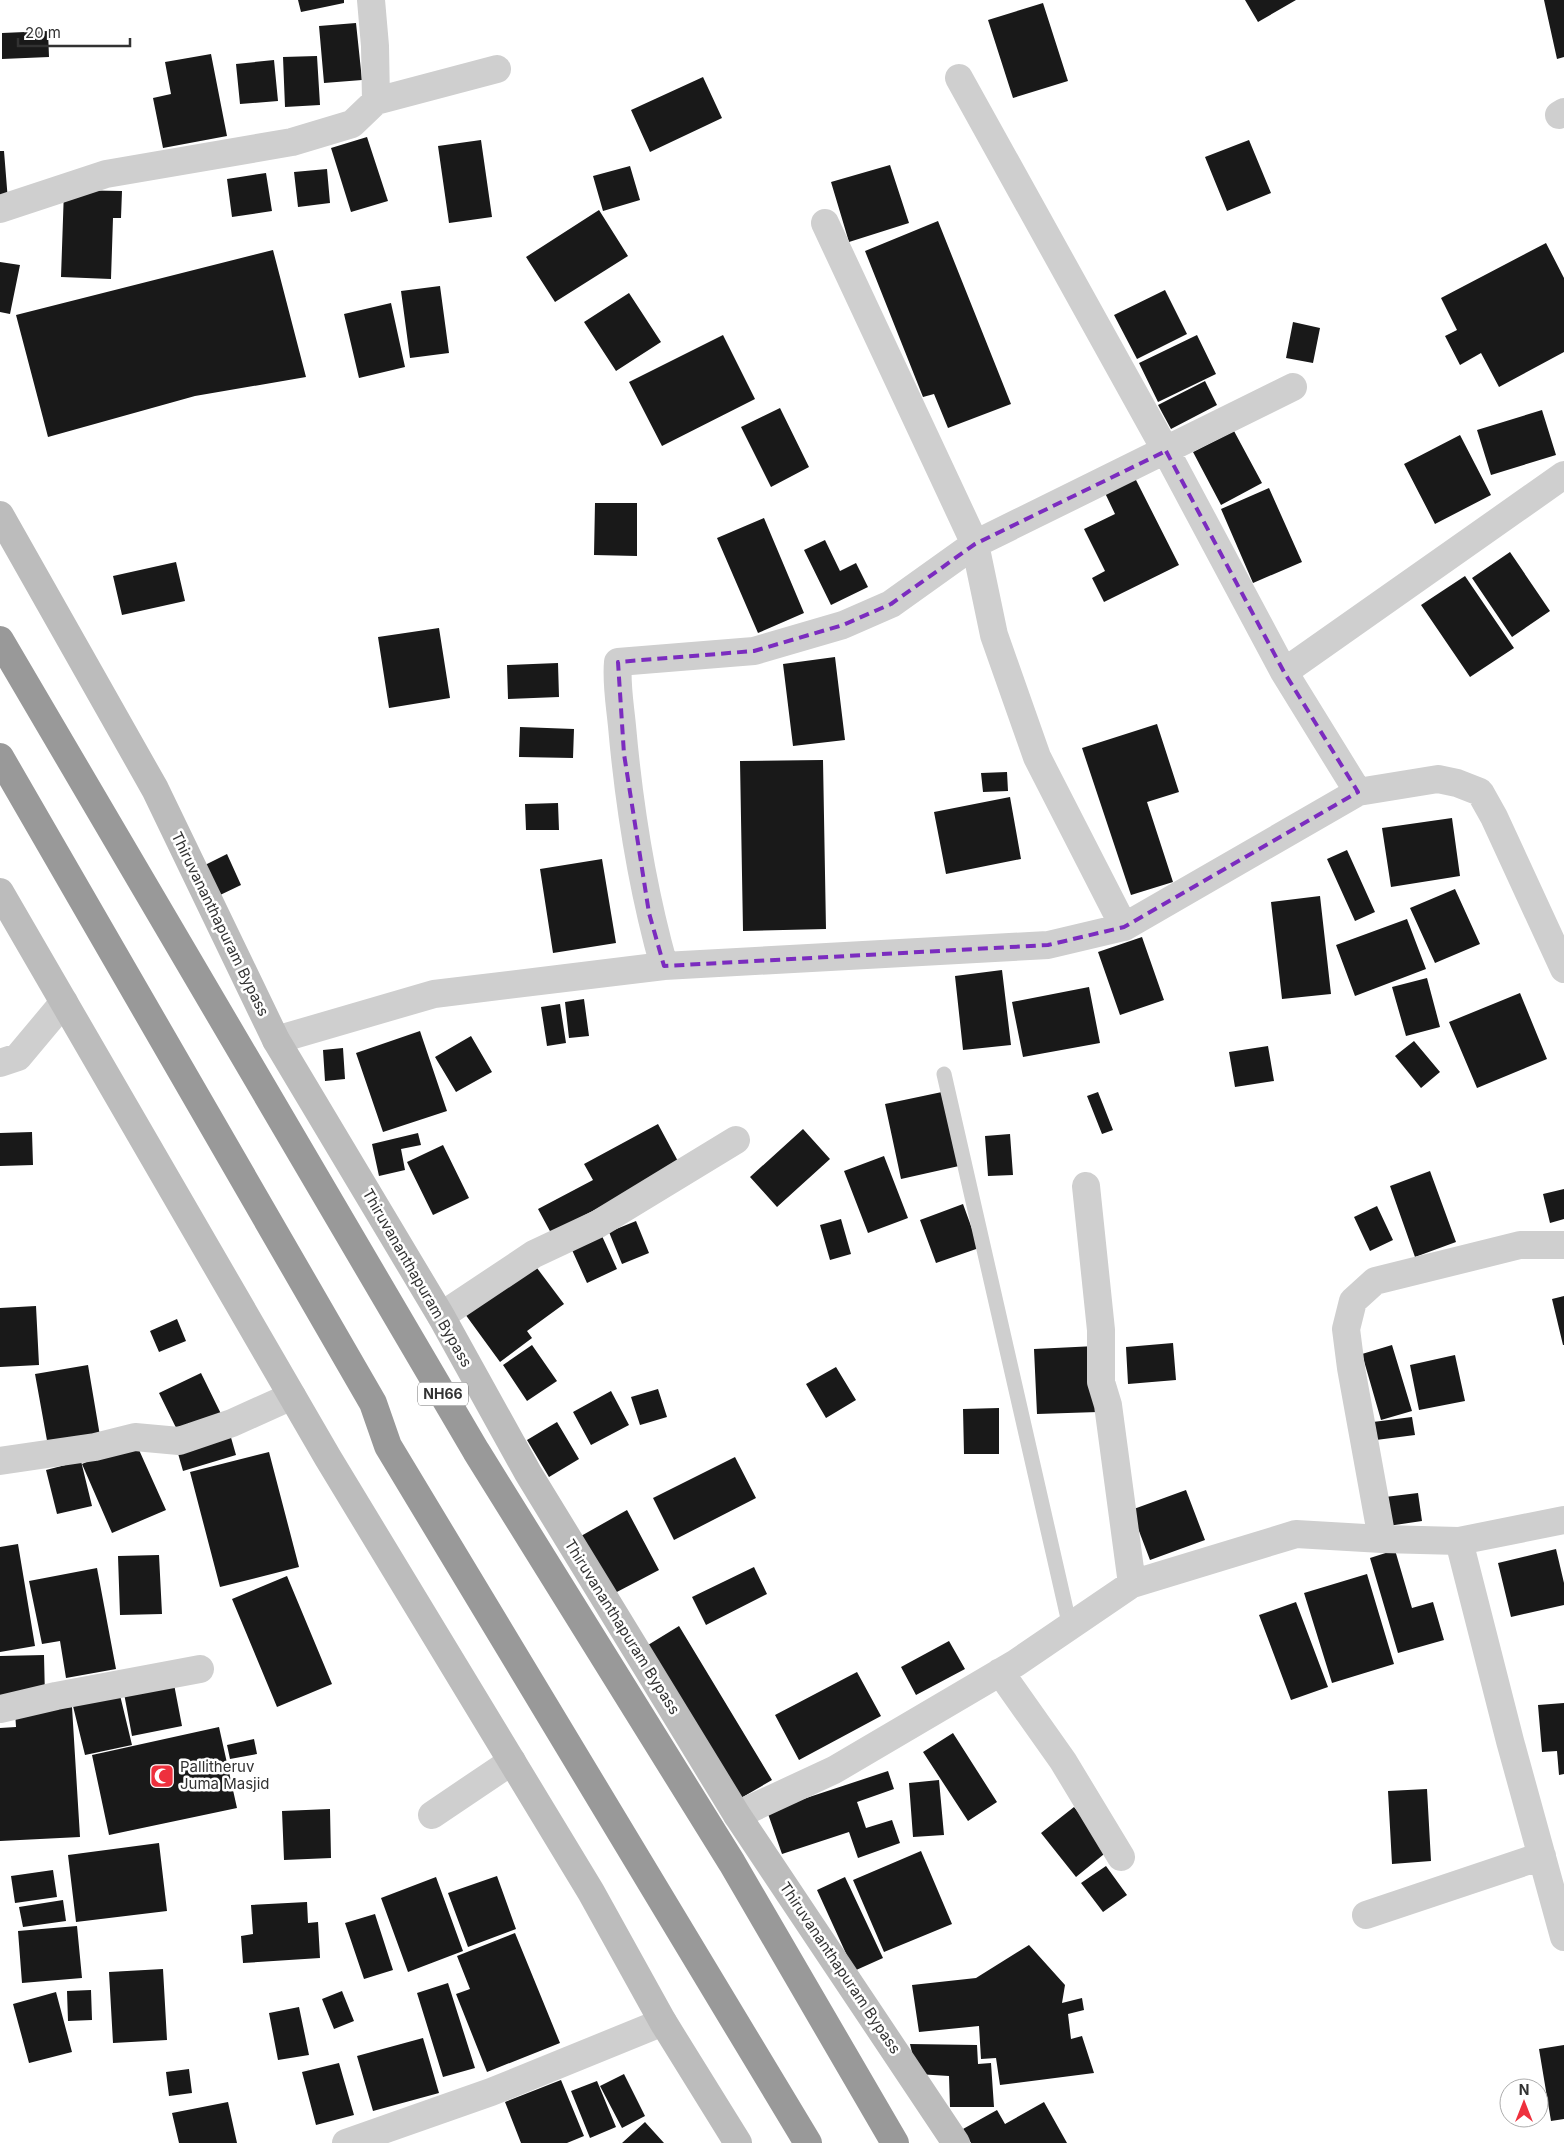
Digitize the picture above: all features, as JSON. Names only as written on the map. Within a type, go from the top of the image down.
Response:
[{"type":"highway","name":"Thiruvananthapuram Bypass","points":[[0,640],[476,1451],[732,1862],[895,2143]]},
{"type":"highway","points":[[0,757],[373,1403],[388,1446],[808,2143]]},
{"type":"street","points":[[371,0],[375,46],[376,101]]},
{"type":"street","points":[[0,210],[106,174],[292,142],[352,124],[376,101],[497,69]]},
{"type":"street","points":[[959,78],[1166,451],[1284,672],[1358,792]]},
{"type":"street","points":[[825,223],[974,544],[994,634],[1038,757],[1124,927]]},
{"type":"street","points":[[664,966],[649,913],[626,763],[616,677],[618,662],[754,651],[843,625],[891,604],[974,544],[1293,388]]},
{"type":"street","points":[[1284,672],[1564,475]]},
{"type":"street","name":"Thiruvananthapuram Bypass","points":[[0,515],[155,789],[276,1040],[441,1316],[528,1473],[737,1815],[956,2143]]},
{"type":"street","points":[[276,1040],[434,994],[664,966],[1048,945],[1124,927],[1358,792],[1438,779],[1457,783],[1480,792],[1494,817],[1564,969]]},
{"type":"street","points":[[0,892],[292,1396],[591,1892],[663,2022],[738,2143]]},
{"type":"street","points":[[0,1063],[18,1058],[64,1002]]},
{"type":"street","points":[[441,1316],[534,1254],[598,1224],[736,1140]]},
{"type":"street","points":[[1086,1186],[1101,1330],[1101,1382],[1108,1405],[1132,1584]]},
{"type":"street","points":[[1382,1539],[1351,1368],[1346,1329],[1353,1301],[1375,1281],[1520,1244],[1564,1245]]},
{"type":"street","points":[[0,1461],[95,1447],[135,1437],[179,1441],[232,1423],[292,1396]]},
{"type":"street","points":[[737,1815],[834,1770],[1000,1672],[1132,1584],[1296,1534],[1382,1539],[1459,1540],[1564,1520]]},
{"type":"street","points":[[1459,1540],[1510,1741],[1564,1937]]},
{"type":"street","points":[[0,1709],[56,1696],[200,1669]]},
{"type":"street","points":[[1000,1672],[1063,1761],[1121,1857]]},
{"type":"street","points":[[432,1816],[512,1761]]},
{"type":"street","points":[[1366,1915],[1542,1856]]},
{"type":"street","points":[[346,2143],[490,2092],[663,2022]]},
{"type":"lane","points":[[944,1074],[1070,1627]]},
{"type":"highlighted area","points":[[1166,451],[1284,672],[1358,792],[1124,927],[1048,945],[664,966],[649,913],[624,754],[618,662],[754,651],[843,625],[891,604],[975,544]]},
{"type":"building","points":[[298,0],[344,0],[344,3],[301,12]]},
{"type":"building","points":[[1245,0],[1296,0],[1258,22]]},
{"type":"building","points":[[1544,0],[1564,0],[1564,57],[1557,59]]},
{"type":"building","points":[[1043,3],[1068,81],[1013,98],[988,20]]},
{"type":"building","points":[[356,23],[362,80],[324,83],[319,26]]},
{"type":"building","points":[[48,31],[49,57],[2,59],[2,33]]},
{"type":"building","points":[[211,54],[227,136],[163,148],[153,98],[171,94],[165,62]]},
{"type":"building","points":[[317,56],[320,105],[285,107],[283,57]]},
{"type":"building","points":[[274,60],[278,101],[240,104],[236,64]]},
{"type":"building","points":[[703,77],[722,118],[650,152],[631,110]]},
{"type":"building","points":[[367,137],[388,201],[351,212],[331,148]]},
{"type":"building","points":[[481,140],[492,217],[449,223],[438,146]]},
{"type":"building","points":[[1249,140],[1271,193],[1227,211],[1205,157]]},
{"type":"building","points":[[0,151],[4,151],[8,201],[0,202]]},
{"type":"building","points":[[890,165],[909,223],[849,242],[831,182]]},
{"type":"building","points":[[630,166],[640,200],[603,211],[593,176]]},
{"type":"building","points":[[327,169],[330,203],[298,207],[294,172]]},
{"type":"building","points":[[266,173],[272,211],[232,217],[227,179]]},
{"type":"building","points":[[64,190],[122,191],[121,218],[113,218],[111,279],[61,277]]},
{"type":"building","points":[[599,210],[628,256],[555,302],[526,257]]},
{"type":"building","points":[[938,221],[1011,404],[948,428],[934,394],[923,397],[865,251]]},
{"type":"building","points":[[1546,243],[1564,278],[1564,352],[1499,387],[1481,353],[1460,365],[1445,336],[1457,330],[1441,298]]},
{"type":"building","points":[[273,250],[306,377],[195,396],[48,437],[16,315]]},
{"type":"building","points":[[0,262],[20,265],[10,314],[0,312]]},
{"type":"building","points":[[440,286],[449,353],[410,358],[401,291]]},
{"type":"building","points":[[1165,290],[1187,334],[1137,359],[1114,315]]},
{"type":"building","points":[[629,293],[661,342],[616,371],[584,322]]},
{"type":"building","points":[[391,303],[405,367],[359,378],[344,314]]},
{"type":"building","points":[[1293,322],[1320,328],[1313,363],[1286,358]]},
{"type":"building","points":[[723,335],[755,399],[662,446],[629,382]]},
{"type":"building","points":[[1197,335],[1216,374],[1158,402],[1139,363]]},
{"type":"building","points":[[1205,381],[1217,405],[1171,429],[1158,405]]},
{"type":"building","points":[[780,408],[809,467],[771,487],[741,427]]},
{"type":"building","points":[[1542,410],[1556,455],[1491,475],[1477,430]]},
{"type":"building","points":[[1234,431],[1262,483],[1221,505],[1193,452]]},
{"type":"building","points":[[1460,435],[1491,495],[1435,524],[1404,464]]},
{"type":"building","points":[[1135,478],[1179,565],[1104,602],[1092,578],[1105,571],[1084,529],[1115,514],[1105,493]]},
{"type":"building","points":[[1269,488],[1302,562],[1253,583],[1221,509]]},
{"type":"building","points":[[595,503],[637,503],[637,556],[594,555]]},
{"type":"building","points":[[764,518],[804,613],[758,633],[717,538]]},
{"type":"building","points":[[825,540],[840,571],[856,563],[868,587],[831,605],[804,550]]},
{"type":"building","points":[[1510,552],[1550,611],[1512,637],[1472,578]]},
{"type":"building","points":[[176,562],[185,601],[122,615],[113,576]]},
{"type":"building","points":[[1465,576],[1514,648],[1470,677],[1421,605]]},
{"type":"building","points":[[439,628],[450,698],[389,708],[378,637]]},
{"type":"building","points":[[835,657],[845,740],[793,746],[783,664]]},
{"type":"building","points":[[558,663],[559,697],[508,699],[507,665]]},
{"type":"building","points":[[1157,724],[1179,792],[1147,802],[1173,882],[1131,895],[1082,748]]},
{"type":"building","points":[[520,727],[574,729],[573,758],[519,757]]},
{"type":"building","points":[[823,760],[826,929],[743,931],[740,761]]},
{"type":"building","points":[[1007,772],[1008,791],[983,792],[981,773]]},
{"type":"building","points":[[1010,797],[1021,859],[946,874],[934,812]]},
{"type":"building","points":[[558,803],[559,830],[526,830],[525,804]]},
{"type":"building","points":[[1452,818],[1460,876],[1391,887],[1382,828]]},
{"type":"building","points":[[1347,850],[1375,912],[1355,921],[1327,859]]},
{"type":"building","points":[[227,854],[241,885],[218,896],[203,866]]},
{"type":"building","points":[[602,859],[616,943],[553,953],[540,869]]},
{"type":"building","points":[[1455,889],[1480,944],[1435,963],[1410,908]]},
{"type":"building","points":[[1320,896],[1331,994],[1282,999],[1271,902]]},
{"type":"building","points":[[1407,919],[1426,969],[1355,996],[1336,945]]},
{"type":"building","points":[[1142,937],[1164,1000],[1120,1015],[1098,952]]},
{"type":"building","points":[[1002,970],[1011,1045],[963,1050],[955,976]]},
{"type":"building","points":[[1427,978],[1440,1027],[1406,1036],[1392,987]]},
{"type":"building","points":[[1089,987],[1100,1043],[1023,1057],[1012,1002]]},
{"type":"building","points":[[1520,993],[1547,1059],[1477,1088],[1449,1022]]},
{"type":"building","points":[[584,999],[589,1036],[569,1038],[565,1002]]},
{"type":"building","points":[[560,1004],[566,1043],[547,1046],[541,1007]]},
{"type":"building","points":[[420,1031],[447,1111],[383,1132],[356,1053]]},
{"type":"building","points":[[471,1036],[492,1072],[456,1092],[435,1057]]},
{"type":"building","points":[[1414,1041],[1440,1072],[1421,1088],[1395,1056]]},
{"type":"building","points":[[1268,1046],[1274,1081],[1235,1087],[1229,1052]]},
{"type":"building","points":[[343,1048],[345,1079],[325,1081],[323,1050]]},
{"type":"building","points":[[942,1092],[959,1166],[901,1179],[885,1104]]},
{"type":"building","points":[[1098,1092],[1113,1130],[1102,1134],[1087,1096]]},
{"type":"building","points":[[658,1124],[680,1165],[551,1233],[538,1209],[593,1180],[584,1164]]},
{"type":"building","points":[[803,1129],[830,1159],[777,1207],[750,1177]]},
{"type":"building","points":[[32,1132],[33,1165],[0,1166],[0,1133]]},
{"type":"building","points":[[418,1133],[421,1145],[401,1149],[405,1170],[379,1176],[372,1144]]},
{"type":"building","points":[[1010,1134],[1013,1175],[988,1176],[985,1136]]},
{"type":"building","points":[[443,1145],[469,1198],[433,1215],[407,1162]]},
{"type":"building","points":[[884,1156],[908,1218],[868,1233],[844,1171]]},
{"type":"building","points":[[1430,1171],[1456,1242],[1415,1257],[1390,1186]]},
{"type":"building","points":[[1564,1189],[1564,1219],[1550,1223],[1543,1194]]},
{"type":"building","points":[[963,1204],[979,1248],[936,1263],[920,1220]]},
{"type":"building","points":[[1377,1206],[1393,1240],[1370,1251],[1354,1217]]},
{"type":"building","points":[[841,1219],[851,1254],[830,1260],[820,1225]]},
{"type":"building","points":[[636,1221],[649,1253],[622,1264],[609,1232]]},
{"type":"building","points":[[602,1236],[617,1269],[587,1283],[572,1250]]},
{"type":"building","points":[[534,1264],[564,1304],[527,1331],[532,1338],[500,1362],[465,1314]]},
{"type":"building","points":[[1564,1296],[1564,1345],[1563,1345],[1552,1299]]},
{"type":"building","points":[[36,1306],[39,1365],[0,1367],[0,1308]]},
{"type":"building","points":[[177,1319],[186,1341],[159,1352],[150,1331]]},
{"type":"building","points":[[1173,1343],[1176,1380],[1128,1384],[1126,1347]]},
{"type":"building","points":[[532,1345],[557,1381],[527,1401],[503,1365]]},
{"type":"building","points":[[1392,1345],[1412,1411],[1381,1420],[1362,1354]]},
{"type":"building","points":[[1096,1346],[1098,1412],[1037,1414],[1034,1349]]},
{"type":"building","points":[[1455,1355],[1465,1401],[1419,1410],[1410,1365]]},
{"type":"building","points":[[88,1365],[100,1436],[48,1446],[35,1374]]},
{"type":"building","points":[[836,1367],[856,1400],[826,1418],[806,1384]]},
{"type":"building","points":[[201,1373],[224,1420],[182,1440],[159,1393]]},
{"type":"building","points":[[658,1389],[667,1417],[640,1425],[631,1397]]},
{"type":"building","points":[[611,1391],[629,1425],[591,1445],[573,1412]]},
{"type":"building","points":[[999,1408],[999,1454],[964,1454],[963,1409]]},
{"type":"building","points":[[1412,1417],[1415,1435],[1376,1440],[1373,1422]]},
{"type":"building","points":[[557,1422],[579,1459],[549,1477],[527,1440]]},
{"type":"building","points":[[228,1427],[236,1455],[183,1471],[175,1443]]},
{"type":"building","points":[[135,1441],[166,1510],[112,1533],[82,1464]]},
{"type":"building","points":[[269,1452],[299,1567],[220,1587],[190,1472]]},
{"type":"building","points":[[735,1457],[756,1498],[674,1540],[653,1498]]},
{"type":"building","points":[[81,1461],[92,1506],[57,1514],[46,1470]]},
{"type":"building","points":[[1186,1490],[1205,1540],[1150,1560],[1131,1510]]},
{"type":"building","points":[[1418,1493],[1422,1521],[1388,1526],[1385,1497]]},
{"type":"building","points":[[627,1510],[659,1570],[613,1594],[581,1536]]},
{"type":"building","points":[[18,1544],[35,1646],[0,1652],[0,1547]]},
{"type":"building","points":[[1556,1549],[1564,1583],[1564,1605],[1511,1617],[1498,1563]]},
{"type":"building","points":[[1395,1550],[1412,1608],[1433,1602],[1444,1640],[1398,1653],[1370,1558]]},
{"type":"building","points":[[159,1555],[162,1614],[120,1615],[118,1556]]},
{"type":"building","points":[[754,1567],[767,1594],[706,1625],[692,1597]]},
{"type":"building","points":[[97,1568],[116,1669],[66,1678],[60,1641],[42,1644],[29,1581]]},
{"type":"building","points":[[1367,1574],[1394,1664],[1332,1683],[1304,1593]]},
{"type":"building","points":[[287,1576],[332,1684],[277,1707],[232,1599]]},
{"type":"building","points":[[1296,1602],[1328,1687],[1291,1700],[1259,1615]]},
{"type":"building","points":[[679,1626],[772,1780],[741,1798],[648,1645]]},
{"type":"building","points":[[949,1641],[965,1669],[916,1695],[901,1667]]},
{"type":"building","points":[[44,1655],[45,1698],[0,1698],[0,1656]]},
{"type":"building","points":[[857,1672],[881,1716],[799,1760],[775,1715]]},
{"type":"building","points":[[173,1679],[182,1726],[132,1736],[123,1688]]},
{"type":"building","points":[[119,1691],[132,1745],[85,1755],[72,1702]]},
{"type":"building","points":[[1564,1703],[1564,1774],[1559,1775],[1557,1751],[1542,1752],[1538,1705]]},
{"type":"building","points":[[72,1707],[80,1837],[0,1841],[0,1728],[16,1727],[15,1711]]},
{"type":"building","points":[[219,1727],[237,1808],[109,1835],[92,1755]]},
{"type":"building","points":[[953,1733],[997,1802],[968,1821],[923,1752]]},
{"type":"building","points":[[254,1739],[257,1754],[230,1759],[227,1745]]},
{"type":"building","points":[[888,1771],[894,1789],[857,1802],[866,1828],[892,1820],[900,1843],[858,1858],[849,1832],[782,1854],[767,1811]]},
{"type":"building","points":[[939,1780],[944,1835],[913,1837],[909,1783]]},
{"type":"building","points":[[1427,1789],[1431,1861],[1392,1864],[1388,1791]]},
{"type":"building","points":[[1074,1807],[1109,1850],[1076,1877],[1041,1833]]},
{"type":"building","points":[[330,1809],[331,1858],[284,1860],[282,1811]]},
{"type":"building","points":[[159,1843],[167,1911],[76,1922],[68,1855]]},
{"type":"building","points":[[921,1851],[952,1924],[884,1952],[853,1880]]},
{"type":"building","points":[[1106,1866],[1127,1895],[1103,1912],[1081,1883]]},
{"type":"building","points":[[53,1870],[57,1897],[15,1903],[11,1876]]},
{"type":"building","points":[[497,1876],[516,1929],[468,1947],[448,1893]]},
{"type":"building","points":[[436,1877],[463,1951],[408,1972],[381,1898]]},
{"type":"building","points":[[845,1877],[883,1958],[854,1971],[817,1890]]},
{"type":"building","points":[[63,1900],[66,1921],[23,1927],[19,1907]]},
{"type":"building","points":[[307,1902],[308,1923],[318,1922],[320,1958],[243,1963],[241,1936],[253,1934],[251,1905]]},
{"type":"building","points":[[375,1914],[393,1970],[364,1979],[345,1923]]},
{"type":"building","points":[[77,1926],[82,1978],[22,1983],[18,1931]]},
{"type":"building","points":[[515,1933],[560,2043],[487,2072],[456,1994],[470,1989],[457,1956]]},
{"type":"building","points":[[1029,1945],[1065,1985],[1062,2003],[1082,1998],[1084,2010],[1068,2014],[1071,2039],[1082,2036],[1094,2073],[1000,2085],[996,2058],[981,2059],[979,2026],[919,2032],[912,1985],[976,1978]]},
{"type":"building","points":[[163,1969],[167,2040],[113,2043],[109,1972]]},
{"type":"building","points":[[448,1983],[475,2068],[443,2077],[417,1993]]},
{"type":"building","points":[[91,1990],[92,2020],[68,2021],[67,1991]]},
{"type":"building","points":[[342,1991],[354,2021],[334,2029],[322,1999]]},
{"type":"building","points":[[56,1992],[72,2052],[29,2063],[13,2004]]},
{"type":"building","points":[[299,2007],[309,2055],[278,2060],[269,2013]]},
{"type":"building","points":[[423,2038],[439,2093],[373,2111],[357,2056]]},
{"type":"building","points":[[910,2044],[977,2045],[978,2064],[991,2063],[994,2107],[950,2107],[949,2076],[917,2074]]},
{"type":"building","points":[[1564,2045],[1564,2119],[1551,2121],[1549,2078],[1544,2078],[1539,2049]]},
{"type":"building","points":[[339,2063],[354,2115],[316,2125],[302,2072]]},
{"type":"building","points":[[189,2069],[192,2093],[169,2096],[166,2072]]},
{"type":"building","points":[[624,2074],[645,2116],[622,2128],[600,2086]]},
{"type":"building","points":[[561,2080],[584,2136],[567,2143],[521,2143],[505,2102]]},
{"type":"building","points":[[597,2081],[616,2127],[590,2138],[571,2091]]},
{"type":"building","points":[[228,2102],[237,2143],[179,2143],[172,2113]]},
{"type":"building","points":[[1044,2102],[1067,2143],[971,2143],[963,2129],[997,2110],[1005,2124]]},
{"type":"building","points":[[645,2122],[664,2143],[622,2143]]},
{"type":"place","name":"Pallitheruv Juma Masjid","points":[[162,1776]]}]
